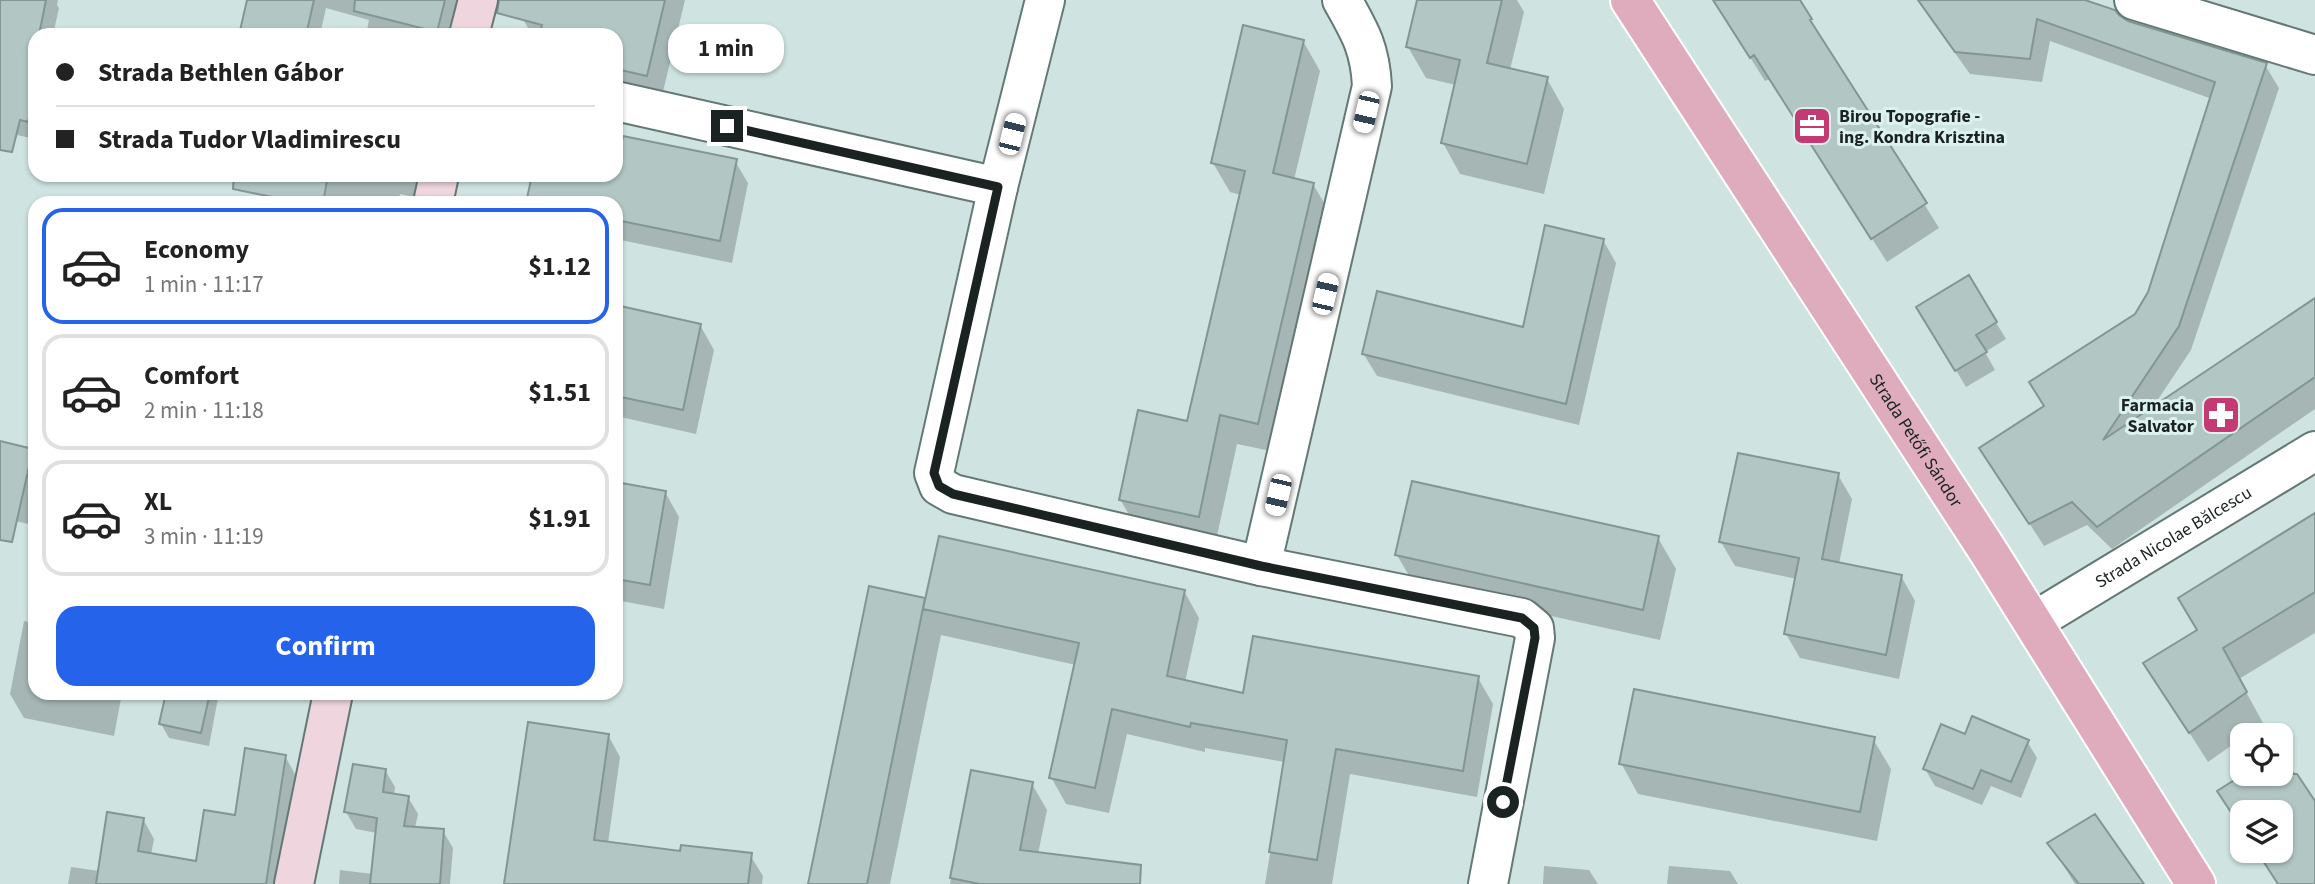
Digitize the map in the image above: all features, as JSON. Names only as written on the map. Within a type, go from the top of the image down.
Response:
[{"type":"main road","name":"Strada Petőfi Sándor","points":[[1630,0],[2033,622],[2196,884]]},
{"type":"street","points":[[471,28],[478,0]]},
{"type":"street","points":[[1045,0],[998,187],[934,473],[939,486],[953,494],[1261,566],[1522,618],[1534,628],[1535,638],[1488,884]]},
{"type":"street","points":[[1261,566],[1372,86],[1371,60],[1362,35],[1342,0]]},
{"type":"street","points":[[2134,0],[2315,55]]},
{"type":"street","points":[[623,103],[998,187]]},
{"type":"street","name":"Strada Nicolae Bălcescu","points":[[2033,622],[2315,451]]},
{"type":"street","points":[[294,884],[332,700]]},
{"type":"building","points":[[0,0],[46,0],[40,28],[28,28],[28,122],[20,120],[12,152],[0,150]]},
{"type":"building","points":[[247,0],[314,0],[308,28],[241,28]]},
{"type":"building","points":[[355,0],[445,0],[438,28],[421,28],[354,11]]},
{"type":"building","points":[[499,0],[665,0],[647,76],[623,71],[623,28],[541,28],[542,25],[497,13]]},
{"type":"building","points":[[1417,0],[1502,0],[1487,63],[1548,77],[1527,164],[1441,143],[1460,60],[1406,47]]},
{"type":"building","points":[[1713,0],[1800,0],[1812,19],[1810,20],[1927,203],[1871,239],[1754,55],[1750,58]]},
{"type":"building","points":[[1918,0],[2085,0],[2115,10],[2128,21],[2267,63],[2179,326],[2103,440],[2315,298],[2315,377],[2097,527],[2072,502],[2029,524],[1979,448],[2044,406],[2029,382],[2135,314],[2148,292],[2215,82],[2037,19],[2030,59],[1955,52]]},
{"type":"building","points":[[1243,25],[1304,40],[1273,173],[1314,183],[1258,424],[1220,415],[1199,517],[1119,500],[1138,410],[1187,421],[1245,171],[1211,163]]},
{"type":"building","points":[[623,136],[737,159],[720,241],[623,221],[623,196],[528,196],[530,182],[623,182]]},
{"type":"building","points":[[234,182],[327,182],[324,196],[268,196],[233,189]]},
{"type":"building","points":[[1545,225],[1604,239],[1566,404],[1362,354],[1377,291],[1523,327]]},
{"type":"building","points":[[1969,275],[1997,322],[1976,335],[1987,352],[1955,371],[1916,307]]},
{"type":"building","points":[[623,307],[701,324],[683,410],[623,397]]},
{"type":"building","points":[[0,441],[28,448],[28,471],[12,542],[0,540]]},
{"type":"building","points":[[1738,453],[1839,473],[1822,559],[1902,575],[1886,655],[1784,634],[1799,558],[1719,542]]},
{"type":"building","points":[[1412,481],[1659,536],[1643,610],[1395,555]]},
{"type":"building","points":[[623,483],[666,491],[650,585],[623,580]]},
{"type":"building","points":[[2315,513],[2315,592],[2223,648],[2247,692],[2189,733],[2143,663],[2197,630],[2178,598]]},
{"type":"building","points":[[939,536],[1185,590],[1167,676],[1243,693],[1253,636],[1479,676],[1463,771],[1336,749],[1317,860],[1269,852],[1287,740],[1191,723],[1190,727],[1112,709],[1095,788],[1049,778],[1079,643],[923,609]]},
{"type":"building","points":[[869,586],[925,598],[867,884],[808,884]]},
{"type":"building","points":[[1634,689],[1875,737],[1860,812],[1619,764]]},
{"type":"building","points":[[164,700],[208,700],[201,733],[159,724]]},
{"type":"building","points":[[1972,716],[2029,740],[2011,782],[1981,770],[1973,789],[1923,769],[1941,724],[1965,734]]},
{"type":"building","points":[[528,722],[609,734],[594,840],[680,851],[681,845],[752,853],[748,884],[504,884]]},
{"type":"building","points":[[245,748],[286,755],[266,884],[96,884],[107,812],[144,818],[138,851],[196,861],[204,810],[235,815]]},
{"type":"building","points":[[353,764],[386,769],[383,792],[409,796],[404,826],[444,829],[440,884],[370,884],[377,818],[344,812]]},
{"type":"building","points":[[971,770],[1033,782],[1020,850],[1141,865],[1140,884],[980,884],[950,878]]},
{"type":"building","points":[[2293,774],[2297,774],[2315,801],[2315,884],[2278,884],[2264,863],[2293,863],[2293,800],[2230,800],[2230,811],[2217,791],[2230,783],[2230,786],[2293,786]]},
{"type":"building","points":[[2095,814],[2144,884],[2079,884],[2047,843]]},
{"type":"place","name":"Birou Topografie - ing. Kondra Krisztina","points":[[1812,126]]},
{"type":"place","name":"Farmacia Salvator","points":[[2221,415]]},
{"type":"route","points":[[727,126],[998,187],[934,473],[939,486],[953,494],[1261,566],[1522,618],[1534,628],[1535,638],[1503,802]]}]
